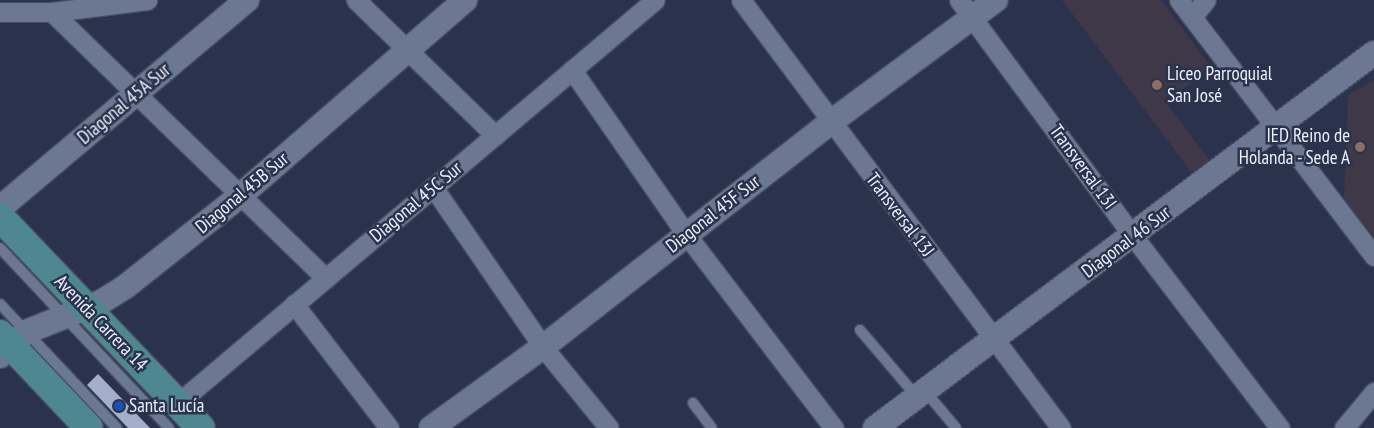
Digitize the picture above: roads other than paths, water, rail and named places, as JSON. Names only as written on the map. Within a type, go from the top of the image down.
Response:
[{"type":"main road","name":"Avenida Carrera 14","points":[[0,217],[74,312],[173,416],[201,428]]},
{"type":"main road","points":[[9,341],[90,428]]},
{"type":"street","points":[[0,12],[52,12],[147,0]]},
{"type":"street","name":"Diagonal 45A Sur","points":[[0,208],[247,0]]},
{"type":"street","points":[[356,0],[495,135]]},
{"type":"street","name":"Diagonal 45B Sur","points":[[9,341],[125,287],[241,195],[465,0]]},
{"type":"street","name":"Diagonal 45C Sur","points":[[173,416],[294,304],[655,0]]},
{"type":"street","name":"Transversal 13J","points":[[741,0],[1061,428]]},
{"type":"street","name":"Diagonal 45F Sur","points":[[431,428],[543,347],[831,122],[966,8],[996,0]]},
{"type":"street","points":[[1180,0],[1374,256]]},
{"type":"street","points":[[1192,17],[1206,0]]},
{"type":"street","name":"Transversal 13I","points":[[966,8],[1133,236],[1280,428]]},
{"type":"street","points":[[52,12],[326,278]]},
{"type":"street","name":"Diagonal 46 Sur","points":[[875,428],[1277,129],[1374,53]]},
{"type":"street","points":[[572,70],[686,234],[834,428]]},
{"type":"street","points":[[433,188],[543,347],[608,428]]},
{"type":"street","points":[[294,304],[389,428]]},
{"type":"street","points":[[1344,428],[1374,392]]},
{"type":"lane","points":[[0,248],[74,312]]},
{"type":"lane","points":[[0,304],[9,341],[117,428]]},
{"type":"lane","points":[[860,330],[956,428]]},
{"type":"lane","points":[[693,403],[712,428]]},
{"type":"place","name":"Liceo Parroquial San José","points":[[1157,85]]},
{"type":"place","name":"IED Reino de Holanda - Sede A","points":[[1360,147]]},
{"type":"place","name":"Santa Lucía","points":[[119,406]]}]
